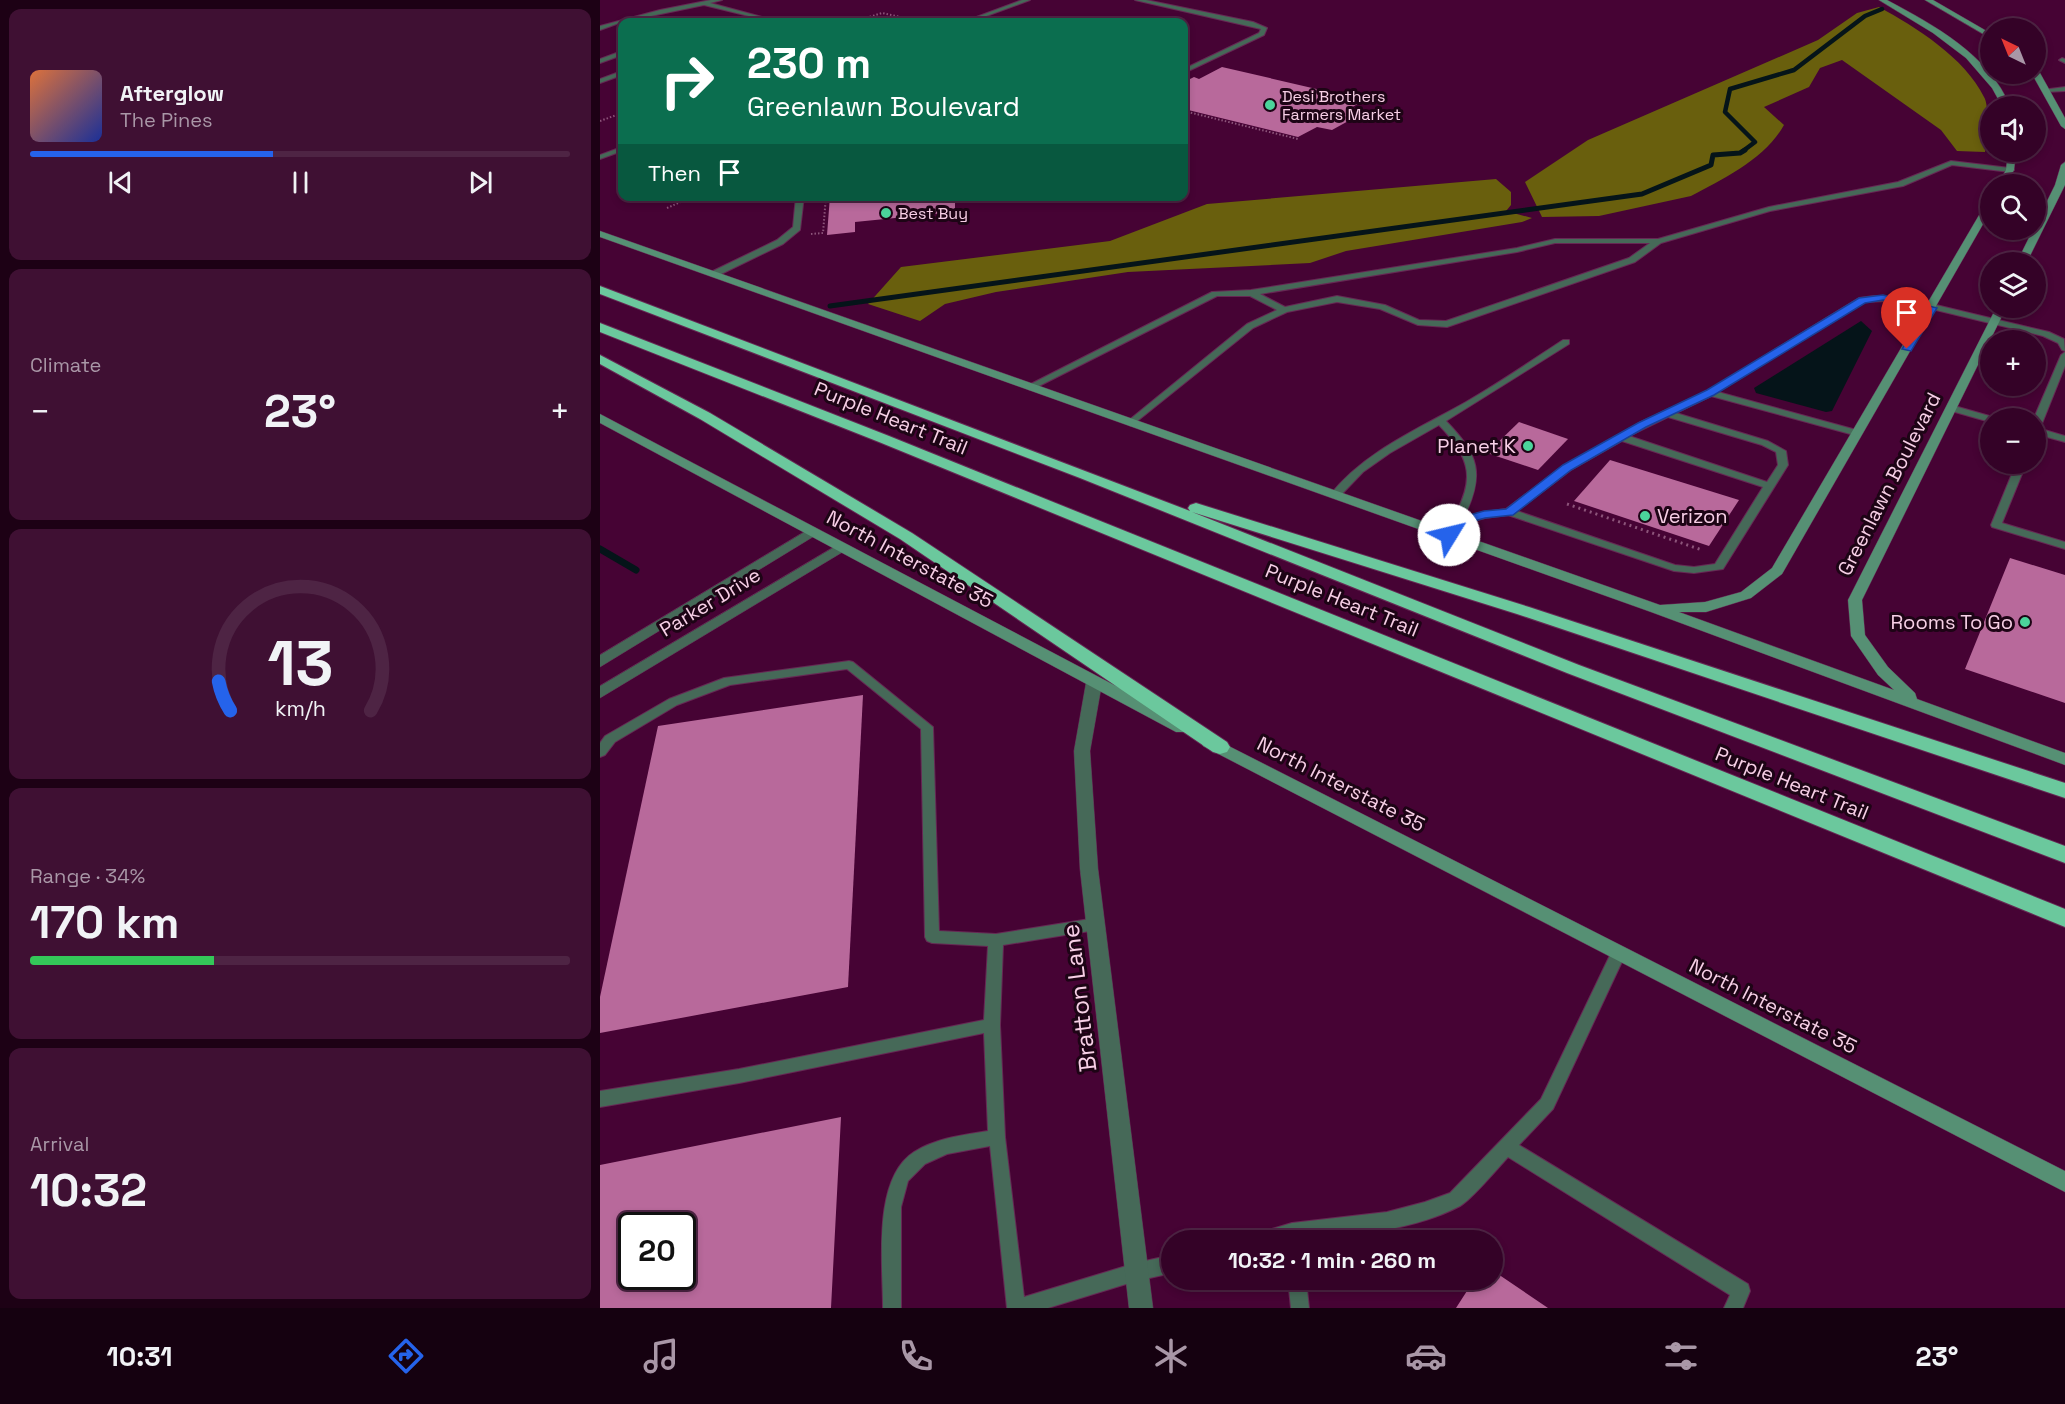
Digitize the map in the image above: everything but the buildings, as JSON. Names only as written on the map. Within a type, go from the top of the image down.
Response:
[{"type":"highway","name":"Purple Heart Trail","points":[[600,290],[1085,475],[1573,669],[2065,855]]},
{"type":"highway","name":"Purple Heart Trail","points":[[600,327],[885,439],[2065,918]]},
{"type":"highway","points":[[600,359],[705,416],[906,536],[1220,747]]},
{"type":"highway","points":[[1085,475],[1326,548],[2065,791]]},
{"type":"main road","points":[[1882,0],[1933,28],[1980,66],[2001,96]]},
{"type":"main road","points":[[1928,0],[1980,30]]},
{"type":"main road","points":[[2042,84],[2065,126]]},
{"type":"main road","points":[[2008,174],[2011,162]]},
{"type":"main road","points":[[2027,252],[2063,177],[2065,165]]},
{"type":"main road","points":[[1656,609],[1706,607],[1746,595],[1777,572],[1980,223]]},
{"type":"main road","points":[[600,234],[1335,495],[1452,529],[1656,609],[2065,759]]},
{"type":"main road","name":"Greenlawn Boulevard","points":[[1916,703],[1882,671],[1858,636],[1855,600],[1996,318]]},
{"type":"main road","name":"North Interstate 35","points":[[600,418],[1094,683],[2065,1182]]},
{"type":"street","name":"Parker Drive","points":[[600,662],[811,532]]},
{"type":"street","name":"Parker Drive","points":[[600,693],[841,547]]},
{"type":"street","name":"Bratton Lane","points":[[1094,683],[1082,751],[1089,869],[1141,1308]]},
{"type":"lane","points":[[693,0],[763,18]]},
{"type":"lane","points":[[638,18],[719,0]]},
{"type":"lane","points":[[977,18],[1027,0]]},
{"type":"lane","points":[[1138,0],[1264,28],[1262,34],[1188,69]]},
{"type":"lane","points":[[600,28],[618,23]]},
{"type":"lane","points":[[600,61],[618,55]]},
{"type":"lane","points":[[600,81],[618,74]]},
{"type":"lane","points":[[2045,90],[2065,89]]},
{"type":"lane","points":[[600,150],[618,143]]},
{"type":"lane","points":[[600,157],[618,150]]},
{"type":"lane","points":[[1030,387],[1215,294],[1251,293],[1517,250],[1555,240],[1658,241],[1769,209],[1900,184],[1951,163],[2010,170]]},
{"type":"lane","points":[[714,274],[780,242],[797,228],[800,201]]},
{"type":"lane","points":[[1131,423],[1250,326],[1284,310],[1337,299],[1382,307],[1418,322],[1447,324],[1632,260],[1658,241]]},
{"type":"lane","points":[[1251,293],[1284,310]]},
{"type":"lane","points":[[1509,512],[1567,468],[1666,413],[1710,393],[1862,300],[1883,298],[2046,334],[2061,341],[2065,348]]},
{"type":"lane","points":[[1335,495],[1359,470],[1386,451],[1566,342]]},
{"type":"lane","points":[[2043,408],[2065,355]]},
{"type":"lane","points":[[1710,393],[1857,433]]},
{"type":"lane","points":[[1951,408],[1980,416]]},
{"type":"lane","points":[[1452,529],[1484,515],[1509,512],[1674,568],[1694,570],[1719,567],[1783,465],[1781,451],[1765,443],[1666,413]]},
{"type":"lane","points":[[1440,420],[1462,441],[1473,466],[1470,496],[1452,529]]},
{"type":"lane","points":[[2046,434],[2065,439]]},
{"type":"lane","points":[[1621,437],[1769,486]]},
{"type":"lane","points":[[2017,474],[1996,525],[2065,546]]},
{"type":"lane","points":[[600,752],[610,739],[673,702],[728,681],[849,666],[927,727],[932,937],[996,940],[1096,924]]},
{"type":"lane","points":[[996,940],[992,1025],[997,1137],[1017,1308],[1161,1266]]},
{"type":"lane","points":[[1331,1230],[1387,1221],[1456,1199],[1508,1147],[1546,1104],[1618,953]]},
{"type":"lane","points":[[600,1099],[740,1076],[992,1025]]},
{"type":"lane","points":[[892,1308],[892,1207],[901,1176],[919,1158],[945,1146],[997,1137]]},
{"type":"lane","points":[[1508,1147],[1741,1291],[1733,1308]]},
{"type":"lane","points":[[1298,1290],[1300,1308]]},
{"type":"path","points":[[866,18],[882,13],[905,18]]},
{"type":"path","points":[[1188,112],[1298,139]]},
{"type":"path","points":[[600,121],[618,114]]},
{"type":"path","points":[[667,208],[683,201]]},
{"type":"path","points":[[804,235],[823,233],[826,201]]},
{"type":"path","points":[[1568,504],[1702,550]]},
{"type":"shaded area","points":[[1879,7],[1923,34],[1965,69],[1983,96],[1980,96],[1980,152],[1957,151],[1941,130],[1842,60],[1820,68],[1809,87],[1764,107],[1784,125],[1767,148],[1730,175],[1691,196],[1599,216],[1542,217],[1525,182],[1588,140],[1818,40],[1857,13]]},
{"type":"shaded area","points":[[1496,179],[1511,192],[1511,205],[1506,211],[1532,218],[1522,222],[1346,251],[1310,263],[1128,272],[996,292],[945,304],[920,321],[868,304],[901,267],[1110,241],[1207,204]]},
{"type":"shaded area","points":[[1861,321],[1872,331],[1832,411],[1826,412],[1756,393],[1754,388]]},
{"type":"waterway","points":[[1743,151],[1755,142],[1725,112],[1730,89],[1794,70],[1865,16],[1882,9]]},
{"type":"waterway","points":[[830,306],[1642,194],[1711,165],[1713,155],[1740,153],[1745,150]]},
{"type":"waterway","points":[[600,549],[636,570]]},
{"type":"place","name":"Desi Brothers Farmers Market","points":[[1270,105]]},
{"type":"place","name":"Best Buy","points":[[886,213]]},
{"type":"place","name":"Planet K","points":[[1528,446]]},
{"type":"place","name":"Verizon","points":[[1645,516]]},
{"type":"place","name":"Rooms To Go","points":[[2025,622]]},
{"type":"route","points":[[1449,535],[1455,523],[1484,515],[1509,512],[1567,468],[1642,425],[1710,393],[1862,300],[1883,298],[1932,308],[1907,349]]}]
